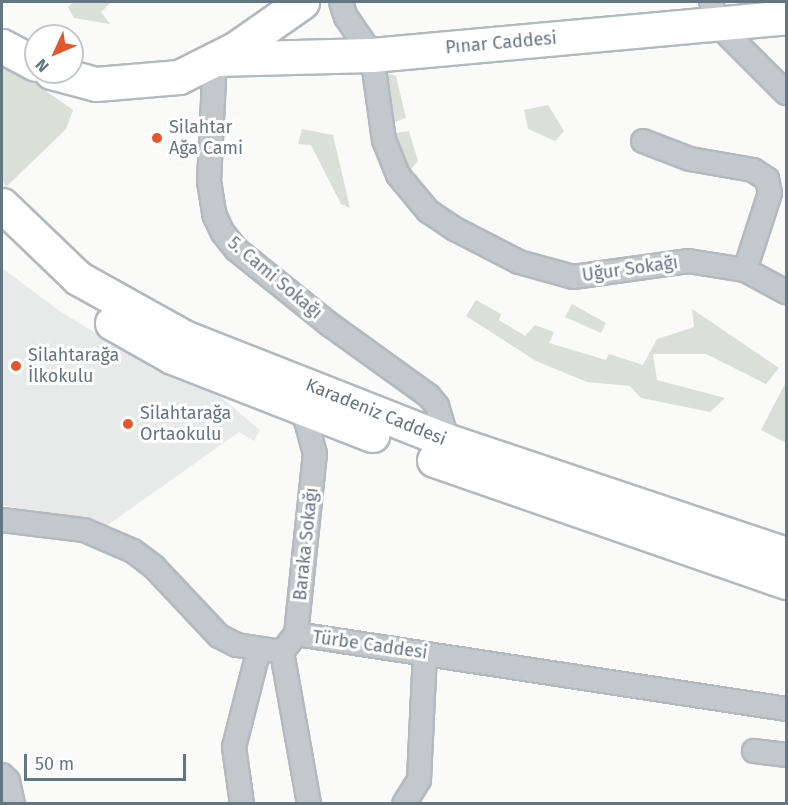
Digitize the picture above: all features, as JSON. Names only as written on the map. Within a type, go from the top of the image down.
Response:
[{"type":"main road","points":[[84,81],[96,84],[179,77],[269,27],[302,2]]},
{"type":"main road","name":"Pınar Caddesi","points":[[215,59],[372,55],[714,13],[786,17]]},
{"type":"main road","points":[[2,46],[24,58]]},
{"type":"main road","name":"Karadeniz Caddesi","points":[[2,205],[78,278],[184,337],[448,441],[786,554]]},
{"type":"main road","name":"Karadeniz Caddesi","points":[[2,233],[54,284],[95,314],[172,357],[482,477],[786,582]]},
{"type":"street","name":"Uğur Sokağı","points":[[341,2],[346,17],[372,55],[384,140],[398,175],[428,211],[495,253],[573,277],[688,261],[745,270],[786,292]]},
{"type":"street","points":[[714,13],[786,93]]},
{"type":"street","name":"5. Cami Sokağı","points":[[215,59],[209,181],[214,214],[223,233],[237,250],[329,324],[429,396],[437,406],[448,441]]},
{"type":"street","points":[[644,141],[690,159],[753,170],[767,179],[770,193],[745,270]]},
{"type":"street","name":"Baraka Sokağı","points":[[296,406],[306,420],[315,454],[289,643],[309,804]]},
{"type":"street","points":[[315,454],[323,439],[335,430],[352,426]]},
{"type":"street","name":"Türbe Caddesi","points":[[2,520],[84,530],[133,551],[154,567],[219,636],[237,645],[259,649],[289,643],[425,654],[786,709]]},
{"type":"street","points":[[242,804],[234,747],[259,649]]},
{"type":"street","points":[[404,804],[419,780],[425,654]]},
{"type":"street","points":[[754,750],[786,755]]},
{"type":"street","points":[[2,775],[8,781],[13,804]]},
{"type":"shaded area","points":[[74,2],[111,2],[101,12],[110,24],[74,18],[68,7]]},
{"type":"shaded area","points":[[2,60],[24,75],[24,84],[36,84],[73,110],[66,129],[6,187],[2,179]]},
{"type":"shaded area","points":[[387,73],[396,76],[406,118],[391,123]]},
{"type":"shaded area","points":[[548,105],[564,131],[555,141],[528,129],[524,110]]},
{"type":"shaded area","points":[[302,129],[333,135],[350,208],[341,204],[311,145],[298,144]]},
{"type":"shaded area","points":[[409,131],[418,161],[407,174],[390,134]]},
{"type":"shaded area","name":"Silahtarağa Ortaokulu","points":[[2,268],[61,312],[137,358],[184,382],[216,393],[260,430],[254,441],[239,432],[105,527],[2,505]]},
{"type":"shaded area","points":[[476,300],[501,314],[499,320],[525,336],[535,325],[554,332],[549,343],[606,360],[609,354],[643,365],[657,339],[694,327],[692,309],[779,368],[766,384],[706,354],[653,354],[657,380],[725,398],[710,412],[641,398],[630,386],[587,382],[536,361],[466,316]]},
{"type":"shaded area","points":[[572,304],[606,323],[601,333],[565,317]]},
{"type":"shaded area","points":[[786,382],[786,443],[761,430]]},
{"type":"place","name":"Silahtar Ağa Cami","points":[[157,138]]},
{"type":"place","name":"Silahtarağa İlkokulu","points":[[16,366]]},
{"type":"place","name":"Silahtarağa Ortaokulu","points":[[128,424]]}]
